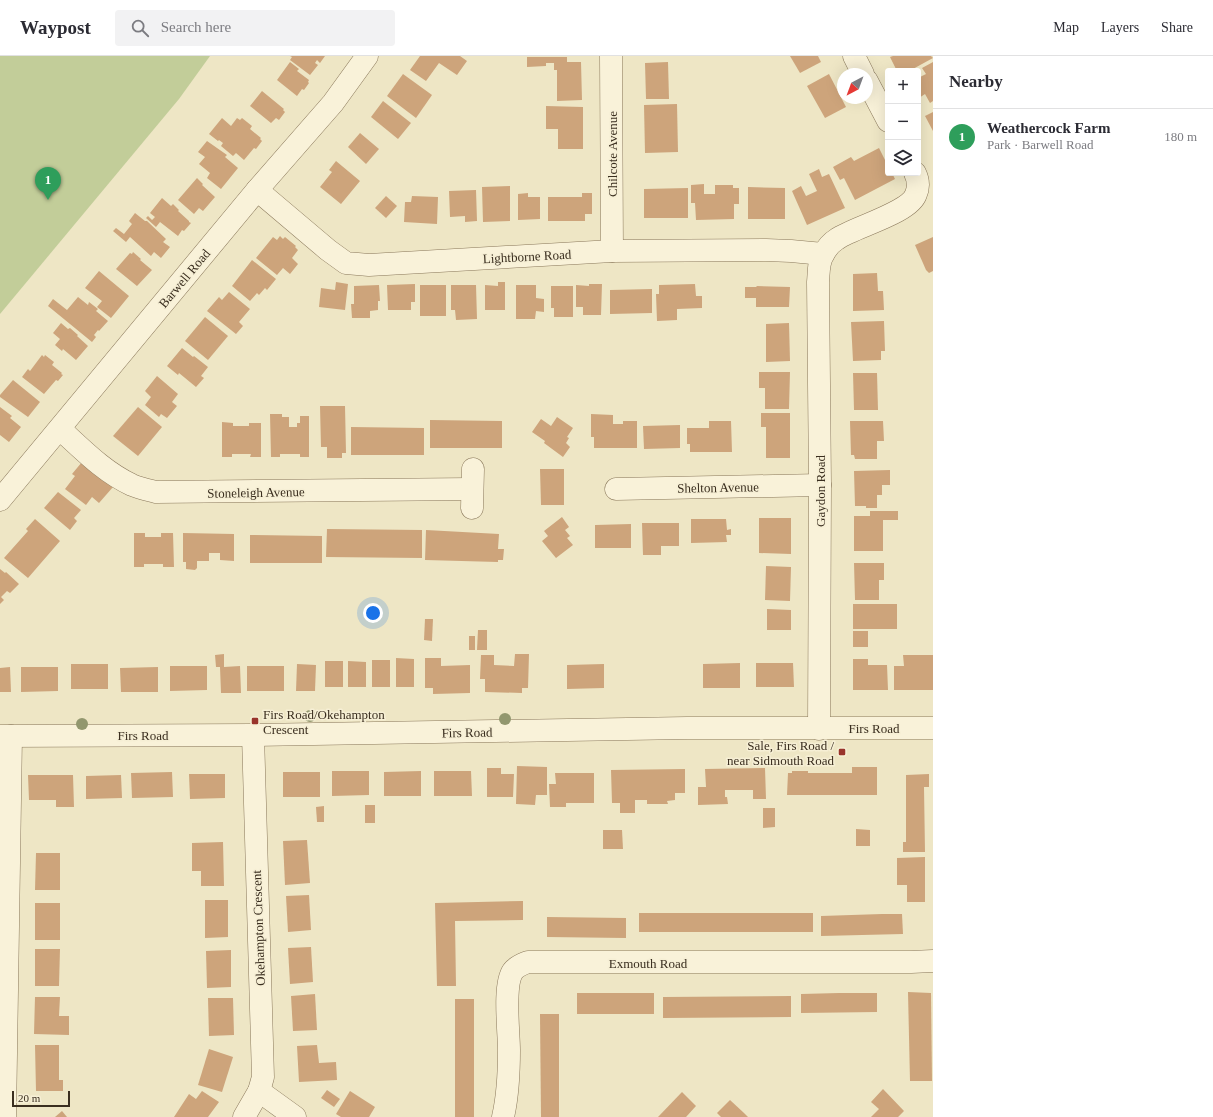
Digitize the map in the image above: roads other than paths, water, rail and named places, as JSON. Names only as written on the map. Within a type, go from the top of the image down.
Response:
[{"type":"street","name":"Barwell Road","points":[[0,500],[257,190],[333,103],[367,56]]},
{"type":"street","name":"Chilcote Avenue","points":[[612,56],[612,251]]},
{"type":"street","points":[[854,56],[860,68]]},
{"type":"street","points":[[873,92],[885,115]]},
{"type":"street","points":[[823,254],[836,239],[898,210],[909,203],[916,195],[918,186],[916,176]]},
{"type":"street","name":"Lightborne Road","points":[[257,190],[328,250],[346,263],[369,266],[612,251],[766,250],[823,254]]},
{"type":"street","name":"Gaydon Road","points":[[818,729],[820,485],[818,282],[823,254]]},
{"type":"street","name":"Stoneleigh Avenue","points":[[60,429],[109,472],[132,485],[156,492],[472,489]]},
{"type":"street","name":"Shelton Avenue","points":[[616,490],[820,485]]},
{"type":"street","name":"Firs Road","points":[[6,736],[253,735],[687,728],[933,728]]},
{"type":"street","name":"Okehampton Crescent","points":[[244,1117],[259,1091],[263,1077],[253,735]]},
{"type":"street","points":[[5,1117],[6,736]]},
{"type":"street","name":"Exmouth Road","points":[[503,1117],[507,1102],[509,1049],[508,986],[512,972],[519,966],[528,962],[933,961]]},
{"type":"street","points":[[259,1091],[295,1117]]},
{"type":"place","name":"Weathercock Farm","points":[[48,200]]},
{"type":"place","name":"Firs Road/Okehampton Crescent","points":[[255,721]]},
{"type":"place","name":"Sale, Firs Road / near Sidmouth Road","points":[[842,752]]}]
